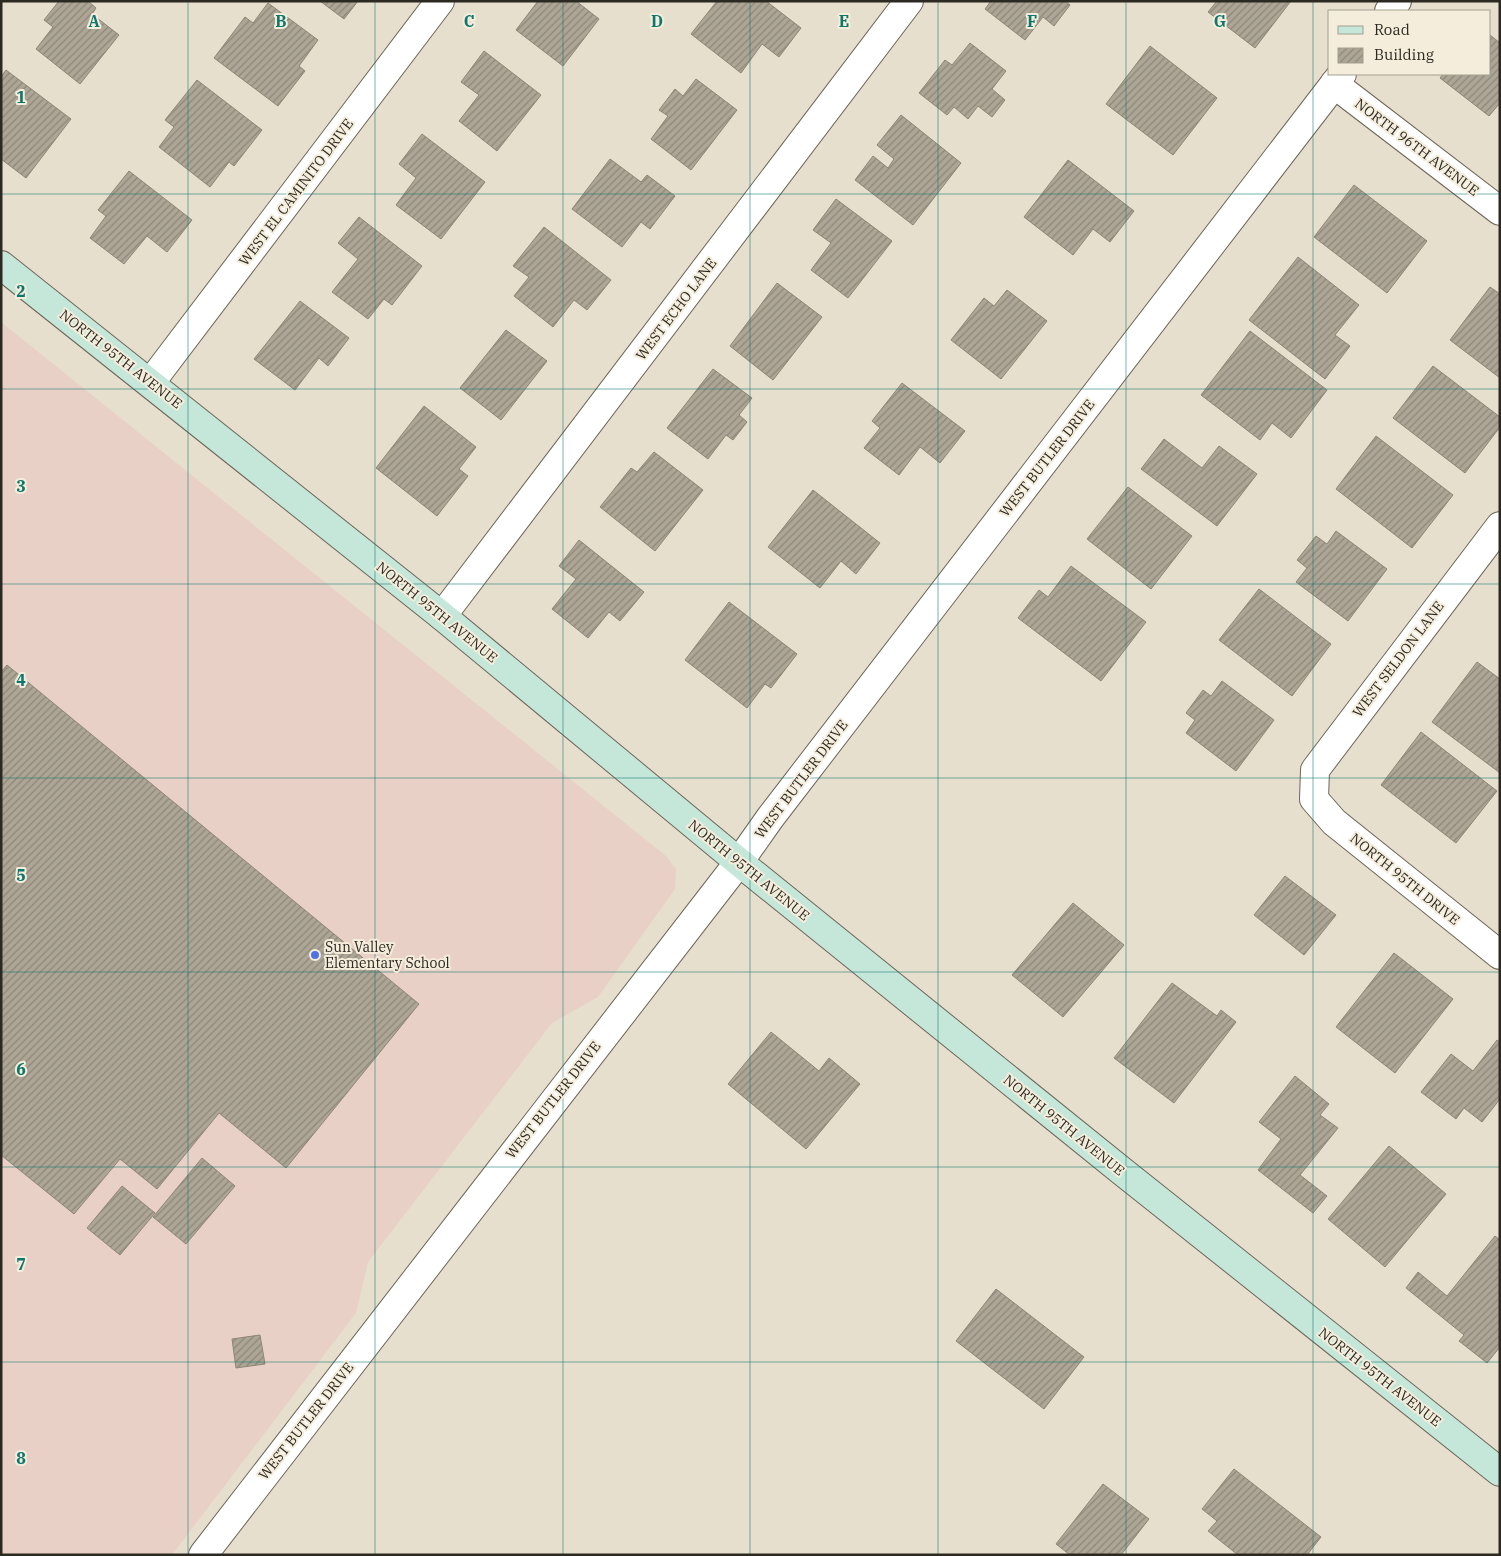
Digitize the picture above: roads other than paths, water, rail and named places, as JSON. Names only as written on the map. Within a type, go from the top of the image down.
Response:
[{"type":"street","name":"WEST EL CAMINITO DRIVE","points":[[151,382],[440,1]]},
{"type":"street","name":"WEST ECHO LANE","points":[[442,616],[909,1]]},
{"type":"street","name":"NORTH 96TH AVENUE","points":[[1338,79],[1500,211]]},
{"type":"street","name":"WEST BUTLER DRIVE","points":[[203,1555],[739,862],[776,810],[1338,79]]},
{"type":"street","name":"NORTH 95TH AVENUE","points":[[1,265],[151,382],[442,616],[739,862],[1123,1172],[1500,1472]]},
{"type":"street","name":"WEST SELDON LANE","points":[[1314,799],[1315,770],[1500,526]]},
{"type":"street","name":"NORTH 95TH DRIVE","points":[[1314,799],[1334,822],[1500,955]]},
{"type":"place","name":"Sun Valley Elementary School","points":[[315,955]]}]
